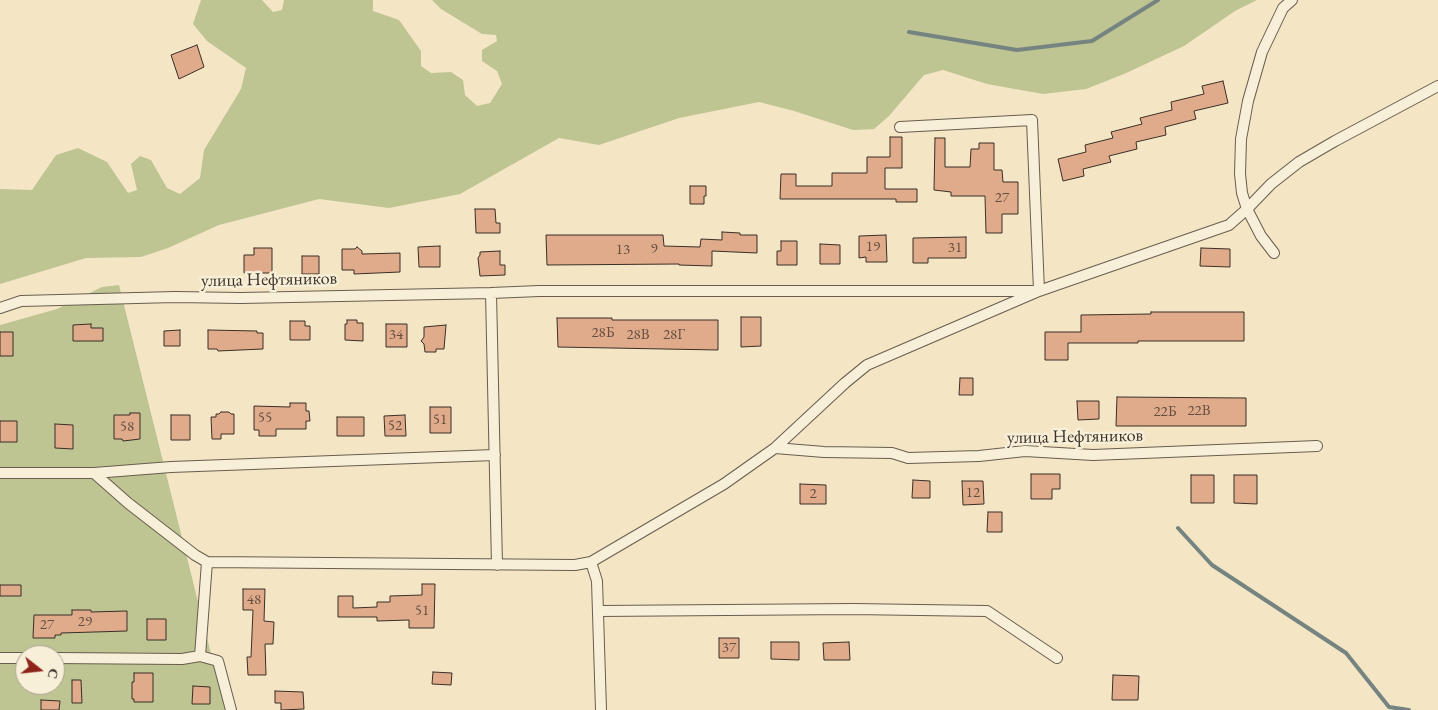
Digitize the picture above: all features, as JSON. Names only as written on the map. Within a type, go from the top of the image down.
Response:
[{"type":"street","points":[[1274,253],[1261,236],[1247,209],[1242,193],[1240,174],[1241,139],[1248,101],[1262,52],[1283,8],[1292,0]]},
{"type":"street","points":[[94,473],[195,555],[207,562],[574,566],[591,562],[724,484],[774,448],[867,365],[1039,291],[1229,225],[1271,184],[1299,162],[1438,86]]},
{"type":"street","points":[[900,127],[1032,120],[1039,291]]},
{"type":"street","name":"улица Нефтяников","points":[[0,308],[21,301],[539,291],[1039,291]]},
{"type":"street","points":[[491,293],[497,565]]},
{"type":"street","name":"улица Нефтяников","points":[[774,448],[824,452],[892,453],[908,458],[980,456],[1025,451],[1093,455],[1318,446]]},
{"type":"street","points":[[0,474],[94,473],[171,467],[495,455]]},
{"type":"street","points":[[200,656],[207,562]]},
{"type":"street","points":[[591,562],[597,581],[601,710]]},
{"type":"street","points":[[599,611],[854,609],[987,611],[1057,658]]},
{"type":"street","points":[[65,658],[182,659],[200,656],[218,661],[232,710]]},
{"type":"street","points":[[0,658],[15,658]]},
{"type":"green space","points":[[201,0],[262,0],[273,12],[282,10],[284,0],[373,0],[373,11],[399,20],[421,51],[421,66],[431,73],[451,72],[463,80],[465,95],[477,106],[490,103],[502,84],[497,71],[482,61],[482,50],[497,41],[496,35],[482,34],[441,9],[432,0],[1257,0],[1235,11],[1184,46],[1124,74],[1086,89],[1043,94],[987,84],[943,70],[924,75],[889,116],[874,129],[853,130],[759,102],[679,118],[599,145],[559,138],[460,194],[389,208],[319,199],[219,225],[168,248],[141,257],[86,258],[0,284],[0,189],[32,190],[56,155],[78,148],[107,162],[128,193],[137,190],[131,164],[140,156],[151,160],[167,188],[180,194],[200,178],[204,150],[241,89],[246,68],[207,41],[193,24]]},
{"type":"green space","points":[[119,285],[225,710],[0,710],[0,325],[57,309],[102,287]]},
{"type":"building","points":[[197,45],[204,67],[179,79],[171,55]]},
{"type":"building","points":[[1223,81],[1228,103],[1194,111],[1196,119],[1165,127],[1166,135],[1136,142],[1137,149],[1109,156],[1111,162],[1083,169],[1084,176],[1063,181],[1058,159],[1086,152],[1085,145],[1113,138],[1111,132],[1142,124],[1140,118],[1172,110],[1171,102],[1204,94],[1202,86]]},
{"type":"building","points":[[890,137],[902,137],[902,168],[885,168],[885,189],[917,189],[917,202],[896,202],[896,199],[780,199],[781,174],[796,174],[796,186],[832,186],[832,173],[867,173],[867,157],[890,157]]},
{"type":"building","points":[[935,138],[945,138],[945,167],[970,167],[971,149],[979,149],[979,143],[994,143],[994,170],[1002,170],[1003,182],[1018,182],[1018,214],[1002,214],[1002,233],[986,233],[985,196],[951,196],[951,192],[934,190]]},
{"type":"building","points":[[690,186],[706,186],[704,204],[690,204]]},
{"type":"building","points":[[475,209],[495,209],[496,223],[500,223],[500,233],[476,233]]},
{"type":"building","points":[[722,232],[757,235],[757,253],[712,251],[712,266],[679,264],[547,265],[546,235],[663,235],[664,246],[700,247],[701,239],[722,240]]},
{"type":"building","points":[[886,235],[887,262],[866,262],[866,257],[859,258],[859,236]]},
{"type":"building","points":[[966,237],[966,258],[928,258],[928,263],[913,263],[913,238]]},
{"type":"building","points":[[781,241],[797,241],[797,265],[777,265],[777,251],[781,251]]},
{"type":"building","points":[[820,244],[840,245],[840,264],[820,264]]},
{"type":"building","points":[[440,246],[440,267],[419,267],[418,247]]},
{"type":"building","points":[[357,247],[362,251],[362,254],[400,253],[400,272],[354,274],[354,270],[342,270],[342,249],[355,249]]},
{"type":"building","points":[[254,248],[272,248],[272,273],[244,273],[244,255],[254,255]]},
{"type":"building","points":[[1201,248],[1230,249],[1230,267],[1200,266]]},
{"type":"building","points":[[500,251],[500,265],[505,265],[505,275],[480,276],[478,258],[480,252]]},
{"type":"building","points":[[302,256],[319,256],[319,274],[302,274]]},
{"type":"building","points":[[1151,312],[1244,312],[1244,341],[1068,343],[1068,360],[1045,360],[1045,332],[1081,332],[1081,315],[1151,314]]},
{"type":"building","points":[[741,317],[761,317],[761,346],[741,347]]},
{"type":"building","points":[[557,318],[718,320],[718,350],[558,347]]},
{"type":"building","points":[[347,320],[357,320],[357,323],[363,323],[363,341],[345,340],[345,324],[347,324]]},
{"type":"building","points":[[290,321],[305,321],[305,326],[310,326],[310,340],[290,340]]},
{"type":"building","points":[[91,324],[91,328],[103,328],[103,341],[73,341],[73,325]]},
{"type":"building","points":[[386,324],[407,324],[407,347],[386,347]]},
{"type":"building","points":[[446,325],[444,349],[436,349],[436,352],[425,352],[424,344],[421,341],[424,337],[424,327]]},
{"type":"building","points":[[180,330],[180,346],[164,346],[164,331]]},
{"type":"building","points":[[208,330],[257,331],[257,333],[263,333],[263,349],[218,351],[217,349],[208,349]]},
{"type":"building","points":[[0,332],[13,332],[13,356],[0,356]]},
{"type":"building","points":[[960,378],[973,378],[973,395],[959,395]]},
{"type":"building","points":[[1117,397],[1246,398],[1246,426],[1116,426]]},
{"type":"building","points":[[1077,401],[1099,401],[1099,419],[1078,420]]},
{"type":"building","points":[[290,403],[306,403],[306,411],[309,411],[310,421],[306,421],[306,429],[276,429],[276,436],[259,436],[259,430],[254,430],[254,406],[290,407]]},
{"type":"building","points":[[430,407],[451,407],[451,433],[430,433]]},
{"type":"building","points":[[221,412],[234,414],[234,434],[221,434],[221,439],[212,439],[211,417],[216,417],[216,414]]},
{"type":"building","points":[[130,413],[140,413],[140,439],[123,441],[122,439],[114,439],[114,415],[130,415]]},
{"type":"building","points":[[171,415],[190,415],[190,440],[171,440]]},
{"type":"building","points":[[405,415],[406,436],[385,436],[384,416]]},
{"type":"building","points":[[337,417],[364,417],[364,436],[337,436]]},
{"type":"building","points":[[0,421],[17,421],[17,442],[0,442]]},
{"type":"building","points":[[55,424],[73,425],[73,449],[55,448]]},
{"type":"building","points":[[1031,474],[1060,474],[1060,489],[1052,489],[1052,499],[1031,499]]},
{"type":"building","points":[[1191,475],[1214,475],[1214,503],[1191,503]]},
{"type":"building","points":[[1234,475],[1257,475],[1257,504],[1234,503]]},
{"type":"building","points":[[913,480],[930,481],[930,498],[912,498]]},
{"type":"building","points":[[962,481],[983,481],[984,504],[963,505]]},
{"type":"building","points":[[800,484],[826,485],[826,504],[800,504]]},
{"type":"building","points":[[988,512],[1002,512],[1002,532],[987,532]]},
{"type":"building","points":[[422,584],[435,584],[434,628],[409,628],[409,620],[377,621],[377,617],[338,617],[338,596],[353,596],[353,608],[377,607],[377,602],[390,602],[390,596],[422,595]]},
{"type":"building","points":[[0,585],[21,585],[21,596],[0,596]]},
{"type":"building","points":[[243,589],[265,589],[264,621],[274,622],[273,644],[265,644],[266,675],[248,675],[247,657],[251,657],[253,610],[243,610]]},
{"type":"building","points":[[72,610],[91,610],[91,612],[127,611],[127,631],[61,633],[61,635],[55,635],[55,638],[33,638],[34,615],[72,615]]},
{"type":"building","points":[[147,619],[166,619],[166,640],[147,640]]},
{"type":"building","points":[[719,638],[739,638],[739,658],[719,658]]},
{"type":"building","points":[[771,642],[799,642],[799,660],[771,659]]},
{"type":"building","points":[[849,642],[850,660],[824,660],[823,643]]},
{"type":"building","points":[[433,672],[452,673],[451,685],[432,684]]},
{"type":"building","points":[[134,673],[153,673],[153,702],[134,702],[134,699],[132,699]]},
{"type":"building","points":[[1113,675],[1139,676],[1138,700],[1112,700]]},
{"type":"building","points":[[72,680],[81,680],[82,703],[72,703]]},
{"type":"building","points":[[193,686],[210,687],[210,704],[192,704]]},
{"type":"building","points":[[275,691],[303,692],[304,709],[281,710],[281,703],[275,703]]},
{"type":"building","points":[[41,700],[60,701],[59,710],[41,710]]},
{"type":"waterway","points":[[909,32],[1017,50],[1092,41],[1158,0]]},
{"type":"waterway","points":[[1178,528],[1212,565],[1346,653],[1389,707],[1409,710]]}]
